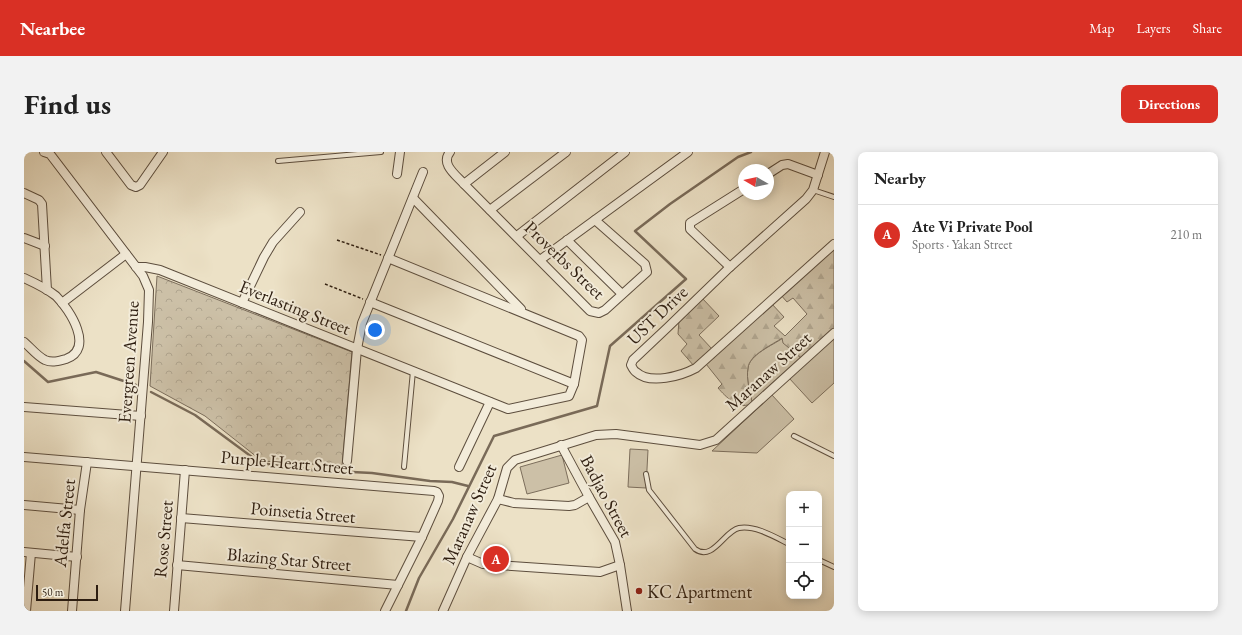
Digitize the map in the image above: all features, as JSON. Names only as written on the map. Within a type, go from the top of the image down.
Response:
[{"type":"street","points":[[107,153],[131,185],[136,187],[140,185],[163,152]]},
{"type":"street","points":[[397,174],[400,152]]},
{"type":"street","name":"Proverbs Street","points":[[450,152],[446,156],[446,162],[464,184],[590,311],[599,313],[605,310],[647,272],[645,264],[595,220]]},
{"type":"street","points":[[464,184],[505,152]]},
{"type":"street","points":[[490,210],[566,152]]},
{"type":"street","points":[[517,236],[625,152]]},
{"type":"street","points":[[540,260],[688,152]]},
{"type":"street","name":"UST Drive","points":[[825,152],[813,190],[806,199],[730,267],[633,360],[631,365],[636,372],[646,378],[657,379],[685,374],[696,368],[834,244]]},
{"type":"street","name":"Evergreen Avenue","points":[[48,153],[136,267],[147,283],[149,290],[150,298],[125,611]]},
{"type":"street","points":[[774,170],[782,165],[788,164],[818,175]]},
{"type":"street","points":[[347,460],[357,349],[362,323],[423,172]]},
{"type":"street","points":[[24,193],[39,200],[42,204],[48,290]]},
{"type":"street","points":[[730,267],[690,229],[690,224],[738,193]]},
{"type":"street","points":[[413,198],[524,313]]},
{"type":"street","points":[[242,303],[264,257],[273,242],[300,212]]},
{"type":"street","points":[[24,238],[45,246]]},
{"type":"street","points":[[567,240],[622,294]]},
{"type":"street","points":[[62,303],[126,254]]},
{"type":"street","points":[[370,302],[574,384],[582,340],[581,338],[524,313],[388,258]]},
{"type":"street","name":"Everlasting Street","points":[[136,267],[160,270],[508,409],[566,398],[571,393],[574,384]]},
{"type":"street","points":[[24,278],[48,290],[62,303],[74,321],[80,342],[79,349],[75,354],[60,361],[53,362],[41,357],[24,342]]},
{"type":"street","name":"Maranaw Street","points":[[443,611],[467,557],[498,499],[506,468],[510,464],[520,457],[596,435],[616,434],[700,445],[709,443],[716,440],[834,333]]},
{"type":"street","points":[[459,467],[490,402]]},
{"type":"street","points":[[24,407],[141,416]]},
{"type":"street","name":"Badjao Street","points":[[562,445],[589,497],[615,542],[627,611]]},
{"type":"street","name":"Purple Heart Street","points":[[24,457],[434,491],[437,492],[439,496],[438,501],[422,537]]},
{"type":"street","name":"Adelfa Street","points":[[72,611],[80,510],[87,462]]},
{"type":"street","name":"Rose Street","points":[[174,611],[185,470]]},
{"type":"street","points":[[498,499],[514,503],[569,506],[575,505],[589,497]]},
{"type":"street","points":[[24,505],[80,510]]},
{"type":"street","name":"Poinsetia Street","points":[[181,518],[422,537]]},
{"type":"street","points":[[385,611],[422,537]]},
{"type":"street","points":[[26,611],[27,553],[77,557]]},
{"type":"street","points":[[467,557],[483,564],[600,572],[620,565]]},
{"type":"street","name":"Blazing Star Street","points":[[177,564],[398,585]]},
{"type":"lane","points":[[278,161],[381,152]]},
{"type":"lane","points":[[813,190],[834,197]]},
{"type":"lane","points":[[404,467],[413,371]]},
{"type":"lane","points":[[794,436],[834,456]]},
{"type":"lane","points":[[646,474],[649,490],[695,549],[700,553],[706,552],[715,547],[738,528],[764,532],[786,543]]},
{"type":"lane","points":[[822,561],[834,567]]},
{"type":"path","points":[[337,240],[388,258]]},
{"type":"path","points":[[325,284],[370,302]]},
{"type":"green space","points":[[834,247],[834,329],[801,358],[783,343],[782,338],[762,351],[752,359],[748,368],[748,381],[752,402],[748,405],[738,405],[718,388],[722,384],[706,364],[771,303],[784,317],[774,326],[785,336],[807,314],[793,298],[787,302],[780,294]]},
{"type":"green space","points":[[157,276],[352,352],[342,466],[262,461],[205,416],[150,386]]},
{"type":"green space","points":[[702,298],[719,316],[699,335],[712,349],[694,366],[681,351],[687,344],[678,334],[679,320]]},
{"type":"green space","points":[[834,333],[834,383],[812,403],[789,378]]},
{"type":"green space","points":[[783,338],[784,343],[801,358],[752,402],[748,385],[749,363],[762,351]]},
{"type":"green space","points":[[772,395],[794,419],[757,453],[712,451]]},
{"type":"green space","points":[[630,449],[648,450],[646,488],[628,487]]},
{"type":"green space","points":[[562,455],[569,483],[527,494],[520,467]]},
{"type":"waterway","points":[[406,611],[419,578],[453,519],[494,436],[597,406],[610,346],[686,279],[635,231],[670,204],[738,157],[751,152]]},
{"type":"waterway","points":[[24,361],[48,382],[96,372],[136,385]]},
{"type":"waterway","points":[[151,392],[195,415],[260,463],[312,470],[372,473],[430,481],[452,482],[468,486]]},
{"type":"place","name":"Ate Vi Private Pool","points":[[496,559]]},
{"type":"place","name":"KC Apartment","points":[[639,591]]}]
